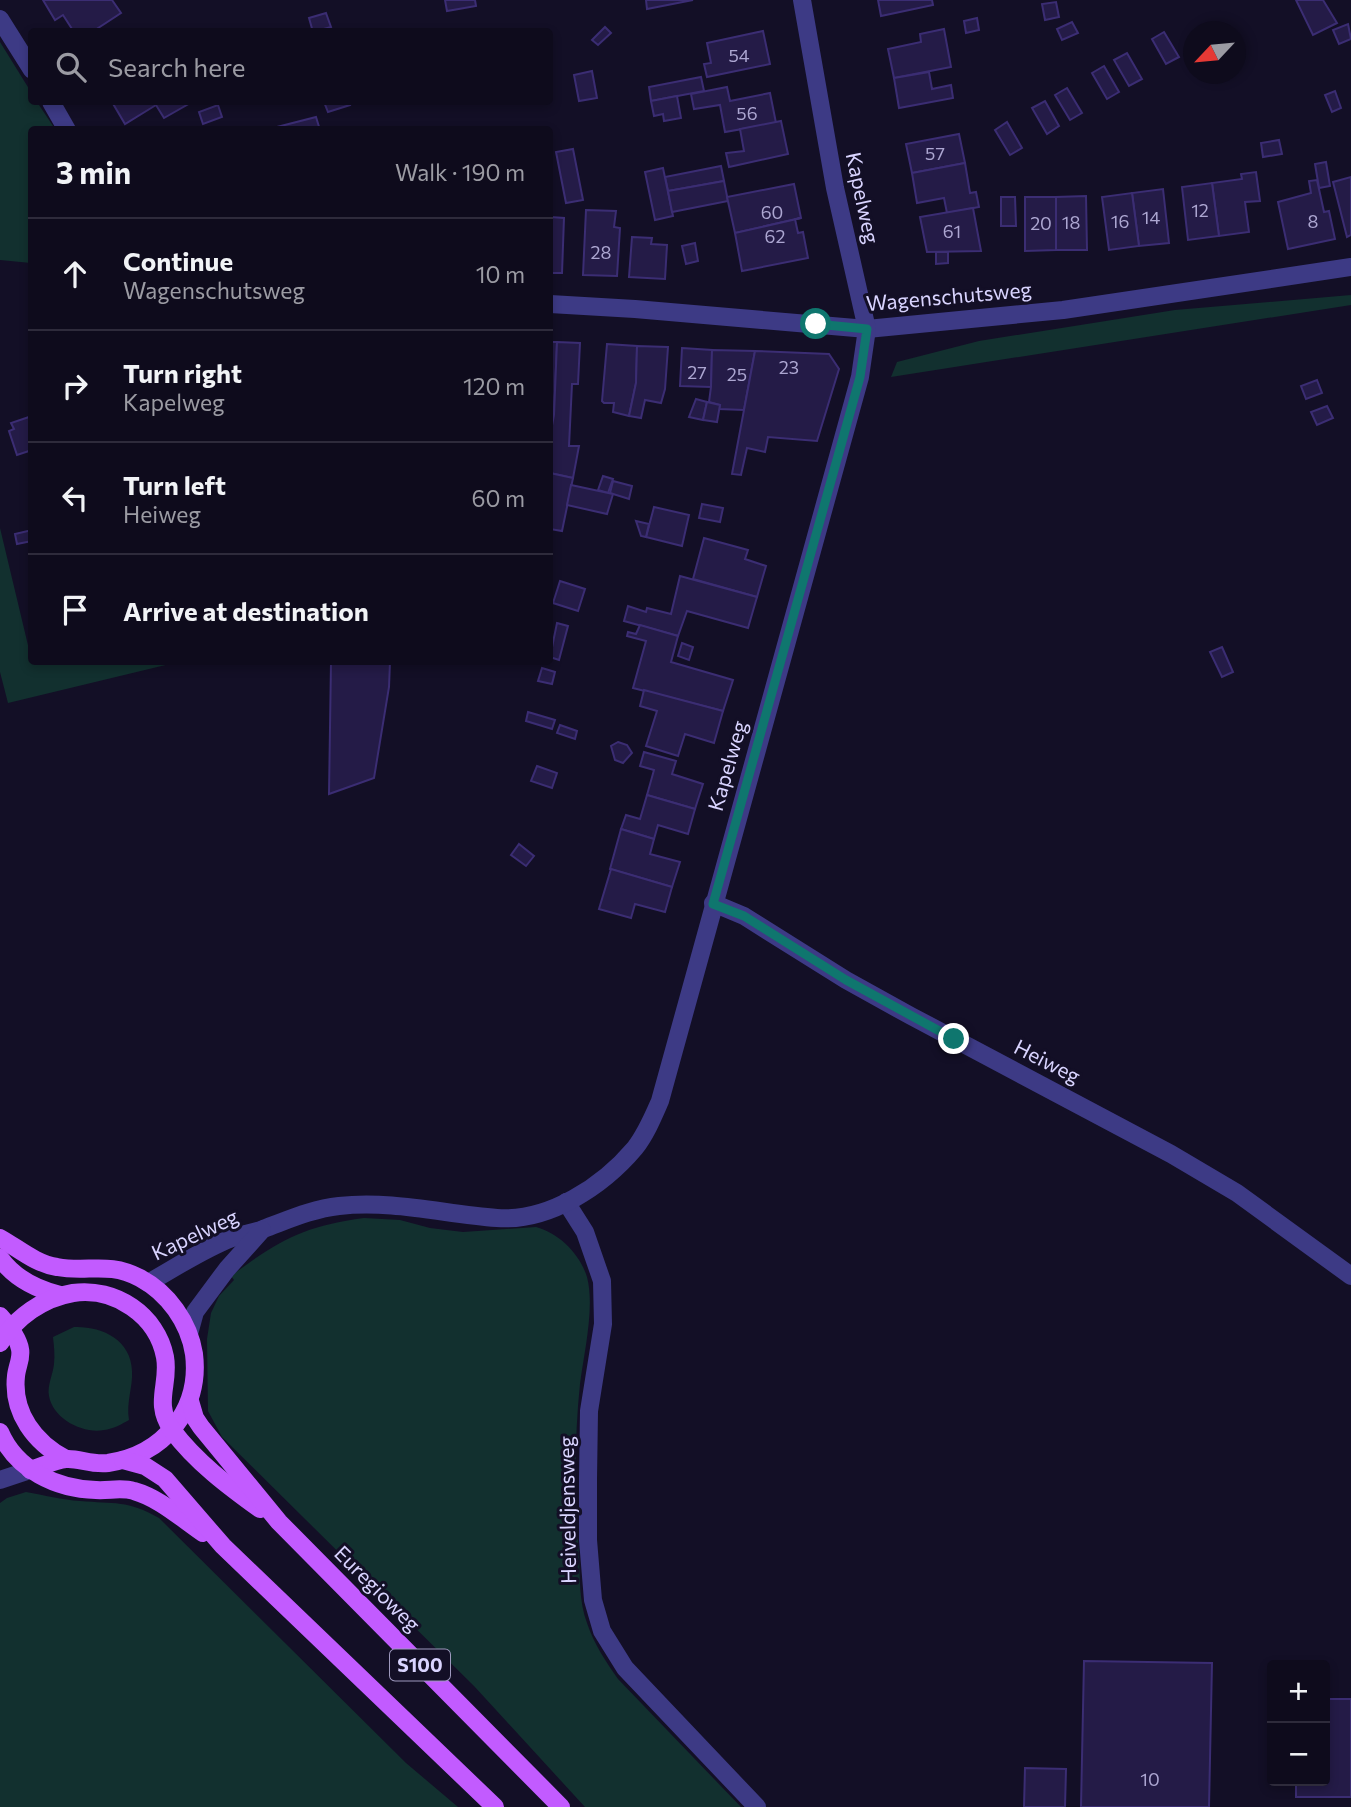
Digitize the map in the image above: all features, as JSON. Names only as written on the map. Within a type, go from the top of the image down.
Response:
[{"type":"main road","points":[[0,1238],[36,1260],[56,1267],[118,1270],[148,1283],[168,1300],[189,1334],[195,1374],[190,1401],[172,1429],[150,1448],[123,1460],[87,1464],[66,1459],[40,1441],[28,1428],[20,1412],[16,1394],[20,1349],[3,1329],[60,1295]]},
{"type":"main road","points":[[0,1258],[21,1280],[42,1291],[60,1295],[98,1293],[116,1298],[134,1308],[148,1322],[159,1339],[165,1358],[166,1378],[161,1400],[164,1414],[172,1429]]},
{"type":"main road","points":[[116,1298],[148,1283]]},
{"type":"main road","name":"Euregioweg","points":[[190,1401],[201,1427],[279,1522],[561,1807]]},
{"type":"main road","name":"Euregioweg","points":[[172,1429],[218,1479],[279,1522]]},
{"type":"main road","points":[[0,1432],[15,1456],[30,1470],[66,1459]]},
{"type":"main road","name":"S100","points":[[123,1460],[145,1466],[165,1479],[223,1546],[495,1807]]},
{"type":"main road","name":"S100","points":[[30,1470],[74,1488],[122,1488],[152,1499],[223,1546]]},
{"type":"street","name":"Kapelweg","points":[[148,1283],[232,1238],[262,1230],[285,1219],[335,1206],[373,1203],[500,1218],[530,1215],[566,1202],[605,1178],[635,1147],[649,1126],[660,1101],[860,377],[867,329],[835,188],[802,0]]},
{"type":"street","points":[[0,19],[28,63]]},
{"type":"street","points":[[53,105],[65,126]]},
{"type":"street","name":"Wagenschutsweg","points":[[553,304],[867,329],[1063,310],[1351,267]]},
{"type":"street","name":"Heiweg","points":[[713,904],[744,916],[846,980],[1171,1154],[1237,1193],[1351,1276]]},
{"type":"street","name":"Heiveldjensweg","points":[[566,1202],[585,1232],[602,1282],[603,1324],[589,1411],[588,1479],[588,1541],[593,1600],[602,1632],[625,1668],[757,1807]]},
{"type":"street","name":"Kapelweg","points":[[189,1334],[195,1312],[227,1269],[262,1230]]},
{"type":"street","points":[[0,1480],[30,1470]]},
{"type":"green space","points":[[0,42],[28,87],[28,105],[39,105],[53,126],[28,126],[28,263],[0,260]]},
{"type":"green space","points":[[1351,295],[1351,305],[891,377],[897,362],[979,341],[1175,310]]},
{"type":"green space","points":[[0,528],[28,645],[28,665],[166,665],[8,703],[0,672]]},
{"type":"green space","points":[[364,1218],[400,1220],[430,1228],[463,1232],[536,1227],[560,1239],[579,1260],[587,1277],[590,1302],[580,1384],[576,1448],[580,1581],[584,1615],[597,1645],[618,1679],[741,1807],[585,1807],[474,1686],[222,1437],[208,1411],[207,1339],[211,1313],[219,1296],[234,1280],[231,1276],[278,1244],[308,1230]]},
{"type":"green space","points":[[74,1327],[104,1332],[126,1350],[132,1371],[129,1420],[96,1431],[78,1427],[56,1412],[49,1396],[54,1361],[53,1337]]},
{"type":"green space","points":[[26,1492],[66,1500],[129,1506],[159,1518],[406,1763],[458,1807],[0,1807],[0,1503]]},
{"type":"building","points":[[43,0],[112,0],[121,13],[98,28],[71,28],[63,15],[55,20]]},
{"type":"building","points":[[445,0],[475,0],[476,6],[447,11]]},
{"type":"building","points":[[646,0],[693,0],[647,9]]},
{"type":"building","points":[[878,0],[932,0],[933,5],[881,16]]},
{"type":"building","points":[[1296,0],[1323,0],[1337,23],[1313,35]]},
{"type":"building","points":[[1056,2],[1059,17],[1045,20],[1042,4]]},
{"type":"building","points":[[326,13],[331,27],[312,28],[309,18]]},
{"type":"building","points":[[977,18],[979,30],[966,33],[964,21]]},
{"type":"building","points":[[1072,22],[1078,33],[1062,40],[1057,29]]},
{"type":"building","points":[[1348,24],[1351,39],[1339,44],[1333,30]]},
{"type":"building","points":[[605,27],[611,33],[598,45],[592,40]]},
{"type":"building","points":[[944,29],[951,67],[894,78],[888,49],[921,42],[920,34]]},
{"type":"building","points":[[763,31],[770,64],[707,77],[704,64],[711,63],[707,43]]},
{"type":"building","points":[[1164,32],[1179,57],[1166,64],[1152,39]]},
{"type":"building","points":[[1127,53],[1142,79],[1129,86],[1114,60]]},
{"type":"building","points":[[1104,66],[1119,92],[1107,99],[1092,73]]},
{"type":"building","points":[[592,71],[597,98],[579,101],[574,75]]},
{"type":"building","points":[[929,72],[932,89],[951,85],[953,98],[899,108],[894,78]]},
{"type":"building","points":[[701,77],[704,91],[651,101],[649,87]]},
{"type":"building","points":[[727,87],[730,101],[770,93],[776,123],[725,132],[720,105],[694,109],[691,94]]},
{"type":"building","points":[[1067,88],[1082,113],[1070,120],[1055,95]]},
{"type":"building","points":[[1335,91],[1341,108],[1332,112],[1325,95]]},
{"type":"building","points":[[677,96],[681,118],[664,121],[663,114],[654,116],[651,101]]},
{"type":"building","points":[[1045,101],[1059,126],[1047,134],[1032,108]]},
{"type":"building","points":[[114,105],[156,105],[125,124]]},
{"type":"building","points":[[156,105],[187,105],[164,118]]},
{"type":"building","points":[[218,105],[222,117],[203,124],[199,112]]},
{"type":"building","points":[[325,105],[350,105],[328,112]]},
{"type":"building","points":[[316,117],[319,126],[281,126]]},
{"type":"building","points":[[781,121],[788,154],[729,167],[726,153],[744,151],[740,129]]},
{"type":"building","points":[[1007,122],[1022,148],[1010,155],[995,130]]},
{"type":"building","points":[[959,134],[965,163],[912,173],[906,144]]},
{"type":"building","points":[[1279,140],[1282,154],[1263,157],[1261,143]]},
{"type":"building","points":[[573,149],[583,200],[566,203],[556,152]]},
{"type":"building","points":[[1326,162],[1330,186],[1319,188],[1315,164]]},
{"type":"building","points":[[965,163],[970,193],[976,192],[979,207],[947,213],[944,198],[917,203],[912,173]]},
{"type":"building","points":[[721,166],[724,181],[668,191],[665,177]]},
{"type":"building","points":[[663,168],[673,216],[655,220],[645,172]]},
{"type":"building","points":[[1256,172],[1260,201],[1245,202],[1249,232],[1219,236],[1212,183],[1242,179],[1241,174]]},
{"type":"building","points":[[1351,177],[1351,235],[1347,237],[1333,182]]},
{"type":"building","points":[[1317,180],[1324,212],[1329,211],[1335,239],[1288,249],[1278,202],[1311,193],[1309,181]]},
{"type":"building","points":[[724,181],[728,201],[672,212],[668,191]]},
{"type":"building","points":[[1212,183],[1219,236],[1188,240],[1182,187]]},
{"type":"building","points":[[794,184],[801,218],[735,233],[727,197]]},
{"type":"building","points":[[1163,189],[1169,243],[1139,246],[1132,193]]},
{"type":"building","points":[[1132,193],[1139,246],[1109,250],[1102,197]]},
{"type":"building","points":[[1086,196],[1087,250],[1056,250],[1056,197]]},
{"type":"building","points":[[1001,197],[1015,197],[1016,226],[1001,226]]},
{"type":"building","points":[[1025,197],[1056,197],[1056,250],[1025,251]]},
{"type":"building","points":[[973,208],[981,251],[927,252],[920,217]]},
{"type":"building","points":[[586,210],[616,211],[614,227],[620,228],[617,276],[583,275]]},
{"type":"building","points":[[553,217],[564,218],[562,273],[553,273]]},
{"type":"building","points":[[795,219],[798,233],[803,232],[808,258],[742,271],[735,233]]},
{"type":"building","points":[[632,237],[652,238],[651,244],[667,245],[665,279],[629,277]]},
{"type":"building","points":[[695,243],[698,261],[686,264],[682,246]]},
{"type":"building","points":[[936,252],[948,252],[948,263],[936,264]]},
{"type":"building","points":[[553,342],[557,342],[553,419]]},
{"type":"building","points":[[557,342],[580,343],[578,384],[572,384],[569,446],[579,446],[573,478],[553,474]]},
{"type":"building","points":[[607,344],[637,346],[636,383],[629,416],[613,412],[614,403],[602,401]]},
{"type":"building","points":[[637,346],[668,347],[665,389],[661,403],[645,400],[641,418],[629,416],[636,383]]},
{"type":"building","points":[[682,348],[712,350],[711,387],[680,386]]},
{"type":"building","points":[[712,350],[755,351],[744,410],[719,409],[720,405],[709,402]]},
{"type":"building","points":[[755,351],[829,354],[839,369],[817,441],[768,437],[765,452],[747,448],[741,475],[732,474]]},
{"type":"building","points":[[1317,380],[1322,393],[1306,399],[1301,386]]},
{"type":"building","points":[[696,399],[707,402],[703,420],[689,417]]},
{"type":"building","points":[[707,402],[720,405],[717,422],[703,420]]},
{"type":"building","points":[[1327,406],[1333,418],[1317,425],[1311,412]]},
{"type":"building","points":[[28,417],[28,451],[17,455],[9,431],[14,429],[11,423]]},
{"type":"building","points":[[553,474],[573,478],[562,531],[553,530]]},
{"type":"building","points":[[603,476],[613,479],[608,493],[598,490]]},
{"type":"building","points":[[613,481],[632,486],[629,499],[610,493]]},
{"type":"building","points":[[571,485],[613,494],[607,514],[567,505]]},
{"type":"building","points":[[702,504],[723,508],[720,522],[699,518]]},
{"type":"building","points":[[654,507],[689,515],[682,546],[646,537]]},
{"type":"building","points":[[636,521],[649,524],[646,537],[641,536]]},
{"type":"building","points":[[28,531],[28,542],[17,544],[15,534]]},
{"type":"building","points":[[704,538],[748,550],[745,559],[766,566],[757,597],[693,579]]},
{"type":"building","points":[[680,576],[757,597],[748,628],[687,611],[678,636],[624,621],[628,606],[646,612],[647,608],[671,614]]},
{"type":"building","points":[[560,581],[585,589],[578,611],[553,603]]},
{"type":"building","points":[[557,623],[568,626],[559,660],[553,658]]},
{"type":"building","points":[[640,625],[678,636],[671,662],[733,680],[723,711],[633,688],[646,641],[627,636],[628,632],[636,634]]},
{"type":"building","points":[[682,643],[693,647],[689,660],[678,656]]},
{"type":"building","points":[[1222,647],[1233,672],[1222,677],[1210,652]]},
{"type":"building","points":[[331,665],[390,665],[389,687],[374,778],[329,794]]},
{"type":"building","points":[[542,668],[555,672],[552,684],[538,681]]},
{"type":"building","points":[[644,690],[723,711],[714,743],[685,734],[678,756],[646,746],[657,711],[640,706]]},
{"type":"building","points":[[528,712],[555,720],[552,729],[526,721]]},
{"type":"building","points":[[560,725],[577,731],[575,739],[557,733]]},
{"type":"building","points":[[618,742],[627,745],[632,753],[623,763],[615,760],[611,746]]},
{"type":"building","points":[[644,752],[676,761],[672,774],[703,784],[695,809],[647,795],[654,770],[640,766]]},
{"type":"building","points":[[537,766],[557,773],[552,788],[531,781]]},
{"type":"building","points":[[647,795],[695,809],[688,834],[658,825],[654,839],[621,829],[626,815],[640,819]]},
{"type":"building","points":[[621,829],[654,839],[650,854],[680,862],[672,887],[610,869]]},
{"type":"building","points":[[519,844],[534,856],[526,866],[511,855]]},
{"type":"building","points":[[611,869],[672,887],[665,912],[635,904],[631,918],[599,909]]},
{"type":"building","points":[[1084,1661],[1212,1663],[1209,1807],[1081,1807]]},
{"type":"building","points":[[1330,1699],[1351,1699],[1351,1797],[1296,1797],[1296,1786],[1330,1786]]},
{"type":"building","points":[[1025,1768],[1066,1769],[1065,1807],[1024,1807]]},
{"type":"route","points":[[816,324],[867,329],[860,377],[713,904],[744,916],[846,980],[954,1039]]}]
